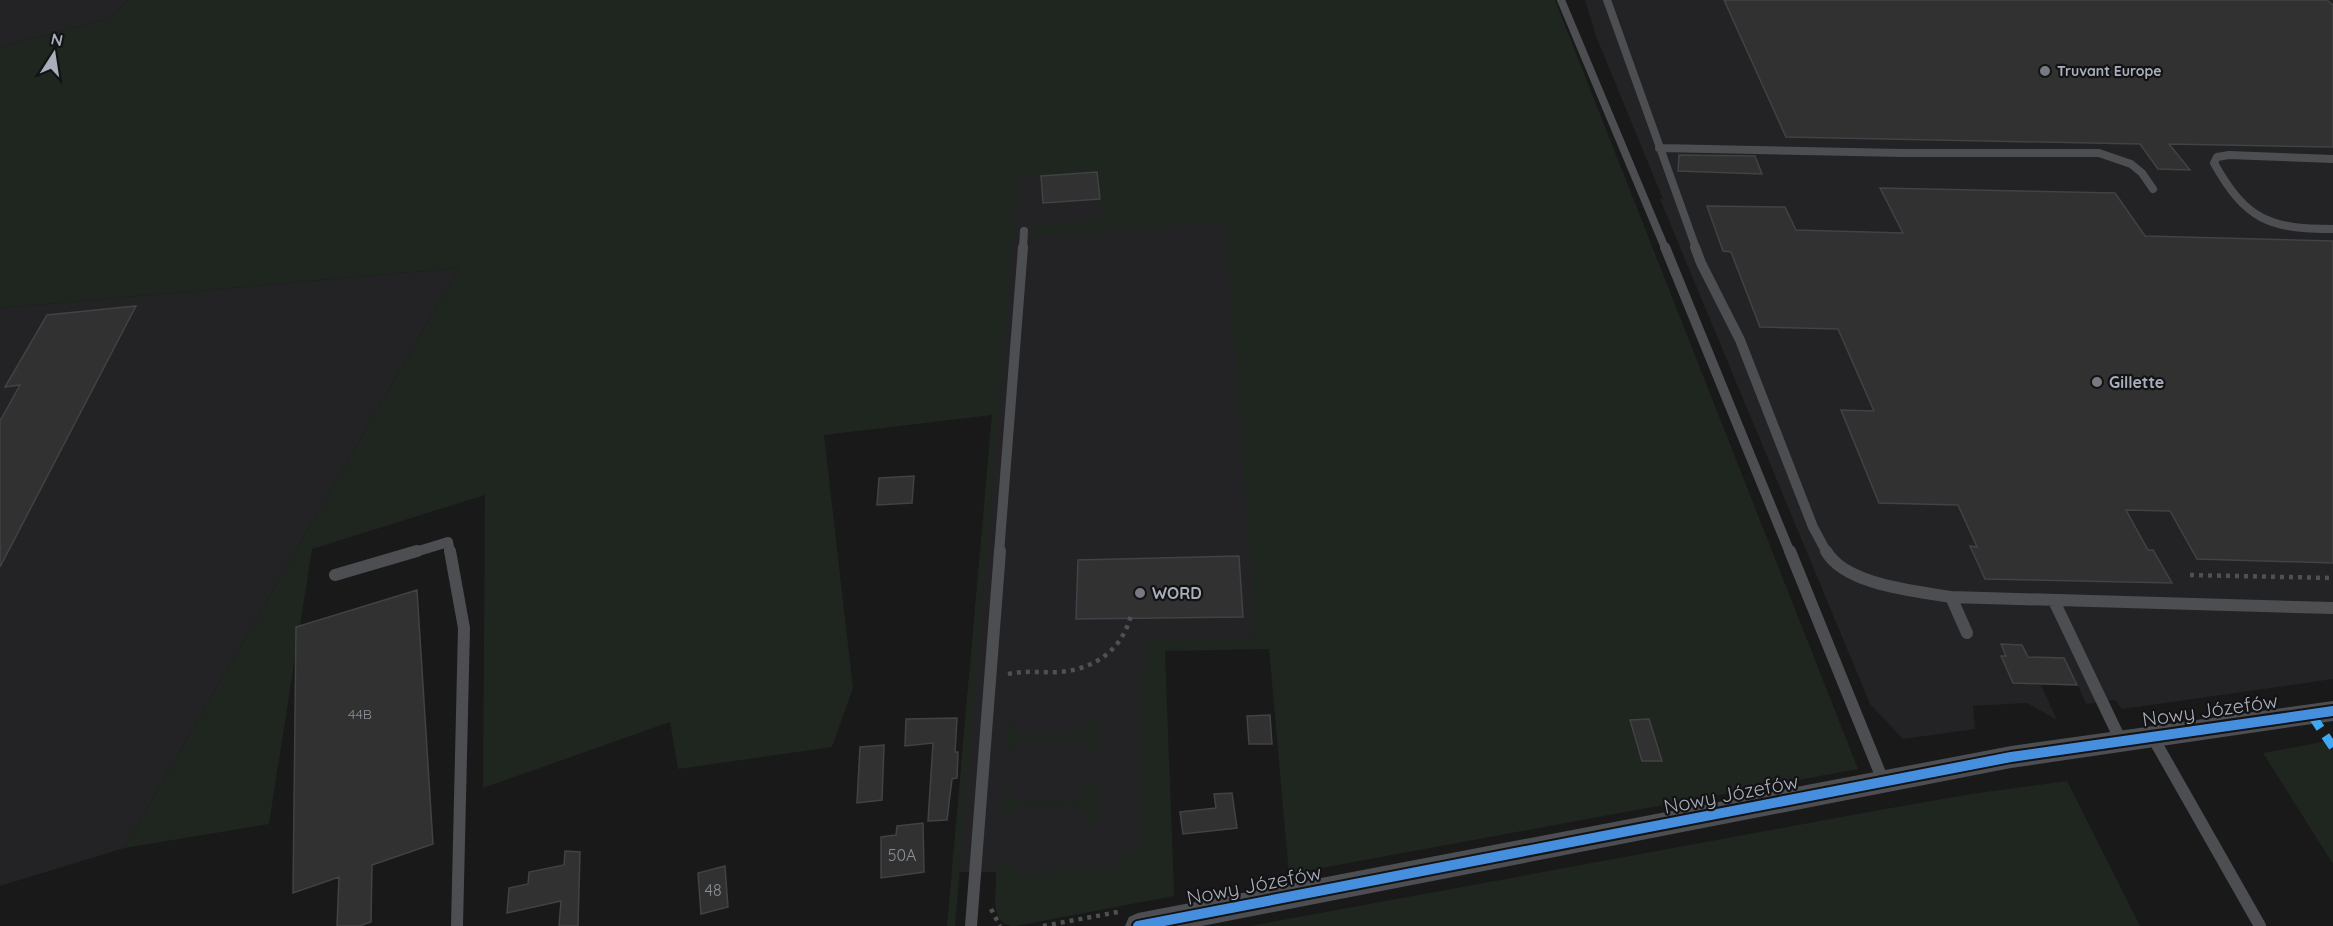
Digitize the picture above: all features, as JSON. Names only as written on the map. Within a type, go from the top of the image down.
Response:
[{"type":"street","name":"Nowy Józefów","points":[[1138,926],[2011,758],[2333,711]]},
{"type":"lane","points":[[1561,0],[1705,343],[1884,783]]},
{"type":"lane","points":[[1607,0],[1701,263],[1740,340],[1813,526],[1830,558],[1852,573],[1891,587],[1951,597],[2054,602],[2333,608]]},
{"type":"lane","points":[[1659,147],[1902,153],[2099,153],[2125,159],[2141,170],[2153,189]]},
{"type":"lane","points":[[2333,159],[2229,155],[2217,157],[2214,163],[2220,175],[2249,210],[2264,221],[2289,228],[2333,229]]},
{"type":"lane","points":[[971,926],[1024,231]]},
{"type":"lane","points":[[335,575],[448,542],[464,628],[457,926]]},
{"type":"lane","points":[[1951,597],[1967,633]]},
{"type":"lane","points":[[2054,602],[2121,741]]},
{"type":"lane","points":[[2152,736],[2260,926]]},
{"type":"path","points":[[2190,575],[2333,578]]},
{"type":"path","points":[[1006,678],[1011,673],[1063,672],[1096,663],[1121,644],[1131,615]]},
{"type":"path","points":[[991,905],[991,913],[1000,926]]},
{"type":"shaded area","points":[[0,0],[129,0],[107,19],[0,47]]},
{"type":"shaded area","points":[[129,0],[1555,0],[1858,769],[1289,874],[1269,649],[1165,651],[1174,896],[1016,926],[1003,922],[999,918],[995,899],[996,873],[1002,863],[1012,861],[1012,873],[1119,870],[1120,851],[1144,850],[1142,675],[1148,641],[1256,638],[1225,222],[1032,236],[1033,225],[1103,220],[1096,172],[1018,178],[1014,226],[1017,228],[1016,236],[1013,238],[955,926],[947,926],[992,415],[824,435],[853,688],[832,747],[678,769],[670,722],[483,788],[485,495],[312,549],[269,824],[124,848],[459,268],[0,308],[0,47],[107,19]]},
{"type":"shaded area","points":[[1585,0],[2333,0],[2333,679],[2122,709],[2115,700],[2086,704],[2078,686],[2041,685],[2057,720],[2027,703],[1973,706],[1975,729],[1903,739],[1870,704],[1660,199],[1663,199],[1596,36]]},
{"type":"shaded area","points":[[1227,146],[1269,648],[1164,651],[1174,887],[995,905],[997,872],[952,872],[1015,161]]},
{"type":"shaded area","points":[[459,268],[124,848],[0,886],[0,308]]},
{"type":"shaded area","points":[[1088,716],[1094,719],[1099,733],[1096,748],[1090,755],[1085,753],[1085,740],[1015,741],[1014,752],[1007,748],[1006,732],[1011,724],[1016,723],[1015,734],[1085,733]]},
{"type":"shaded area","points":[[2333,740],[2333,864],[2263,753]]},
{"type":"shaded area","points":[[2067,781],[2140,926],[1250,926],[1874,811],[1971,794]]},
{"type":"shaded area","points":[[1090,782],[1097,790],[1099,801],[1095,818],[1088,824],[1084,821],[1084,807],[1011,808],[1010,820],[1002,817],[1001,797],[1008,790],[1012,789],[1011,801],[1084,800],[1085,785]]},
{"type":"building","name":"Truvant Europe","points":[[1724,0],[2327,0],[2333,5],[2333,147],[2169,144],[2190,170],[2158,169],[2140,144],[1786,137]]},
{"type":"building","points":[[1679,155],[1755,156],[1762,174],[1678,171]]},
{"type":"building","points":[[1097,172],[1100,199],[1043,203],[1041,176]]},
{"type":"building","name":"Gillette","points":[[1880,188],[2115,193],[2145,236],[2333,241],[2333,563],[2197,559],[2170,511],[2126,510],[2148,550],[2153,550],[2172,583],[1985,579],[1970,546],[1977,547],[1958,505],[1879,503],[1841,410],[1874,411],[1838,329],[1760,327],[1731,252],[1723,251],[1707,206],[1785,207],[1796,230],[1903,233]]},
{"type":"building","points":[[136,306],[0,567],[0,421],[20,385],[5,387],[47,315]]},
{"type":"building","points":[[914,476],[912,503],[877,505],[879,478]]},
{"type":"building","name":"WORD","points":[[1239,556],[1243,617],[1076,619],[1078,560]]},
{"type":"building","points":[[417,590],[433,844],[372,865],[371,922],[359,926],[337,926],[339,877],[293,893],[296,627]]},
{"type":"building","points":[[2001,644],[2022,645],[2028,657],[2064,658],[2077,685],[2013,683],[2001,656],[2006,656]]},
{"type":"building","points":[[1270,715],[1272,744],[1249,744],[1247,716]]},
{"type":"building","points":[[957,718],[955,752],[958,752],[957,778],[952,779],[947,820],[928,821],[933,743],[905,746],[906,719]]},
{"type":"building","points":[[1649,719],[1662,761],[1642,761],[1630,720]]},
{"type":"building","points":[[884,745],[882,800],[857,803],[860,747]]},
{"type":"building","points":[[1232,793],[1237,828],[1183,834],[1180,812],[1216,808],[1214,794]]},
{"type":"building","points":[[923,823],[924,872],[881,878],[881,837],[896,835],[897,826]]},
{"type":"building","points":[[565,851],[580,852],[578,926],[559,926],[561,901],[507,913],[509,888],[528,884],[529,872],[564,865]]},
{"type":"building","points":[[725,866],[728,907],[701,914],[698,873]]},
{"type":"marked path","points":[[2311,714],[2333,747]]},
{"type":"cycle path","points":[[1138,926],[2011,757],[2333,711]]},
{"type":"place","name":"Truvant Europe","points":[[2045,71]]},
{"type":"place","name":"Gillette","points":[[2097,382]]},
{"type":"place","name":"WORD","points":[[1140,593]]}]
